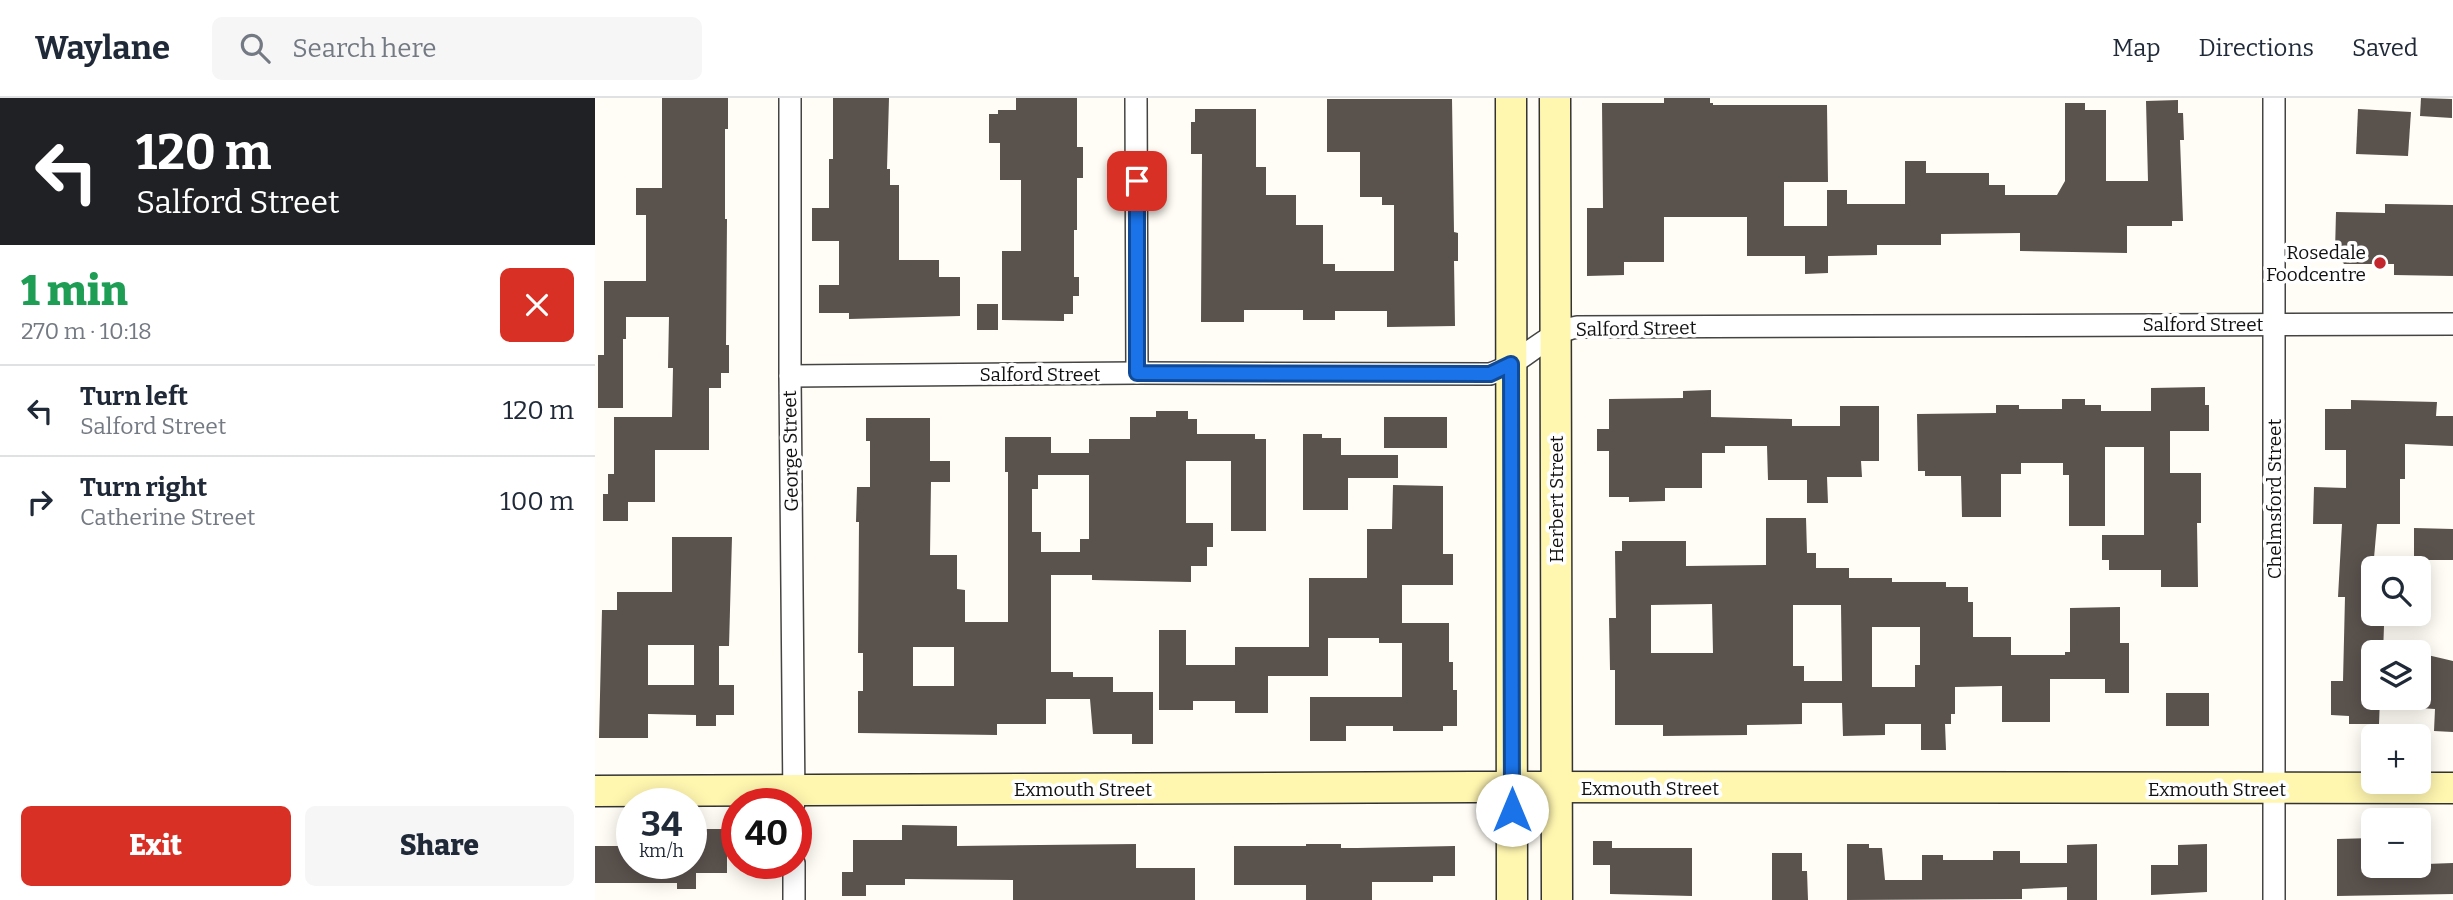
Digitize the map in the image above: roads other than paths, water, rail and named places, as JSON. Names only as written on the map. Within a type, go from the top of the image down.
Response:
[{"type":"street","name":"George Street","points":[[790,98],[794,788]]},
{"type":"street","points":[[1136,98],[1137,373]]},
{"type":"street","points":[[1511,98],[1512,900]]},
{"type":"street","name":"Herbert Street","points":[[1555,98],[1557,900]]},
{"type":"street","name":"Chelmsford Street","points":[[2273,98],[2274,900]]},
{"type":"street","name":"Salford Street","points":[[790,376],[1490,374],[1511,364],[1555,334],[1577,327],[2453,324]]},
{"type":"street","name":"Exmouth Street","points":[[812,797],[1512,787],[2453,788]]},
{"type":"street","name":"Exmouth Street","points":[[595,791],[721,795]]},
{"type":"street","points":[[794,879],[794,900]]},
{"type":"place","name":"Rosedale Foodcentre","points":[[2380,263]]}]
